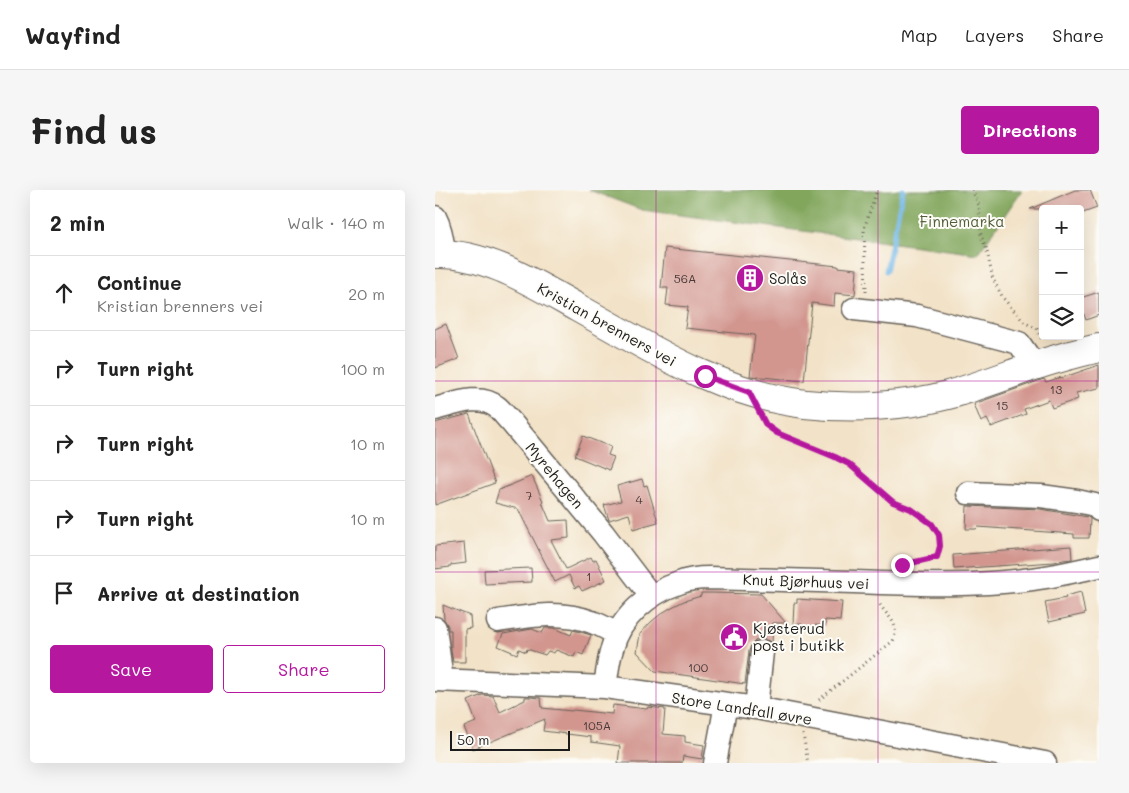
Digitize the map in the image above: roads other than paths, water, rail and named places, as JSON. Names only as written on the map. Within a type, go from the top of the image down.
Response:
[{"type":"main road","name":"Kristian brenners vei","points":[[440,254],[468,257],[493,264],[549,292],[679,364],[705,376],[749,392],[804,404],[873,406],[946,395],[979,386],[1039,354],[1099,348]]},
{"type":"street","points":[[436,220],[443,242],[440,254]]},
{"type":"street","points":[[861,310],[917,316],[1019,343],[1039,354]]},
{"type":"street","name":"Myrehagen","points":[[435,409],[475,399],[497,406],[603,533],[651,596]]},
{"type":"street","points":[[968,493],[1050,497],[1095,505],[1099,510]]},
{"type":"street","name":"Knut Bjørhuus vei","points":[[605,687],[612,648],[617,634],[637,608],[651,596],[679,583],[702,578],[943,584],[996,582],[1031,579],[1099,566]]},
{"type":"street","points":[[498,621],[545,614],[558,614],[593,623],[617,634]]},
{"type":"street","points":[[435,628],[439,680]]},
{"type":"street","points":[[756,708],[762,652]]},
{"type":"street","name":"Store Landfall øvre","points":[[439,680],[605,687],[756,708],[969,755],[1045,763]]},
{"type":"street","points":[[715,763],[726,704]]},
{"type":"waterway","points":[[886,271],[903,190]]},
{"type":"place","name":"Solås","points":[[750,278]]},
{"type":"place","name":"Kjøsterud post i butikk","points":[[734,637]]},
{"type":"park label","name":"Finnemarka","points":[[962,221]]}]
